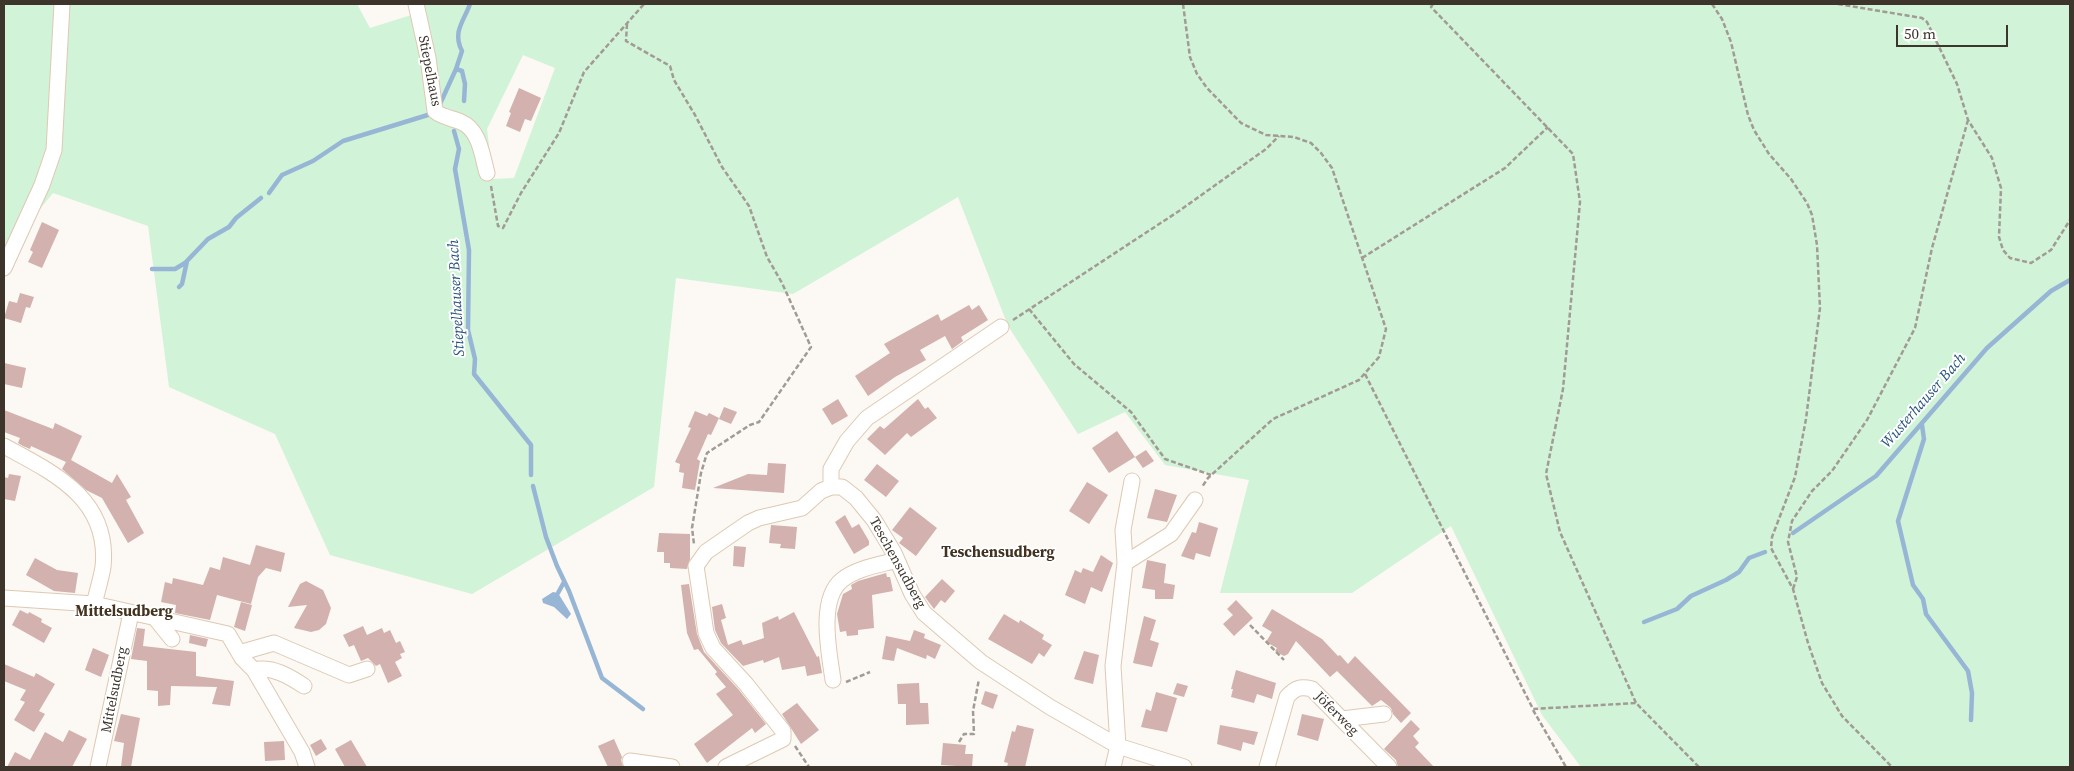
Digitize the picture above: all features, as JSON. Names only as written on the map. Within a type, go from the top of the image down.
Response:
[{"type":"street","points":[[4,268],[42,185],[54,150],[62,4]]},
{"type":"street","name":"Stiepelhaus","points":[[416,4],[428,58],[435,111],[463,122],[475,133],[487,174]]},
{"type":"street","points":[[726,767],[783,739],[783,731],[713,648],[706,634],[696,566],[706,552],[748,523],[760,518],[802,508],[821,491],[831,487],[831,469],[847,441],[867,418],[1001,327]]},
{"type":"street","points":[[4,446],[50,471],[86,501],[94,513],[100,526],[103,567],[94,604]]},
{"type":"street","points":[[1113,767],[1118,746],[1113,666],[1126,562],[1123,530],[1132,481]]},
{"type":"street","name":"Teschensudberg","points":[[831,487],[842,487],[856,498],[874,520],[897,560],[912,594],[924,613],[981,662],[1050,707],[1118,746]]},
{"type":"street","points":[[1126,562],[1171,534],[1196,500]]},
{"type":"street","points":[[833,680],[829,655],[827,607],[833,590],[842,580],[856,572],[897,560]]},
{"type":"street","points":[[4,598],[94,604],[228,634],[239,652],[254,670],[302,752],[307,767]]},
{"type":"street","name":"Mittelsudberg","points":[[98,767],[131,612]]},
{"type":"street","points":[[155,618],[172,639]]},
{"type":"street","points":[[239,652],[274,643],[303,658],[349,675],[367,669]]},
{"type":"street","points":[[254,670],[263,668],[280,672],[304,686]]},
{"type":"street","name":"Jöferweg","points":[[1267,767],[1287,698],[1294,689],[1300,688],[1312,689],[1389,767]]},
{"type":"street","points":[[1342,719],[1384,714]]},
{"type":"street","points":[[1118,746],[1184,767]]},
{"type":"street","points":[[630,761],[672,767]]},
{"type":"path","points":[[487,174],[492,189],[498,226],[503,228],[521,193],[560,133],[584,72],[644,4]]},
{"type":"path","points":[[1183,4],[1190,57],[1197,74],[1241,123],[1266,135],[1294,137],[1311,144],[1321,153],[1332,168],[1386,329],[1379,357],[1359,380],[1273,419],[1211,475],[1196,500]]},
{"type":"path","points":[[1433,4],[1431,7],[1573,154],[1580,202],[1563,389],[1546,474],[1560,532],[1636,704],[1699,767]]},
{"type":"path","points":[[1712,4],[1722,19],[1732,42],[1748,115],[1754,130],[1769,154],[1791,179],[1807,203],[1814,222],[1820,308],[1816,345],[1806,419],[1795,477],[1772,536],[1771,548],[1793,589],[1808,643],[1822,683],[1842,716],[1892,767]]},
{"type":"path","points":[[1838,4],[1922,18],[1928,22],[1957,84],[1968,120],[1995,166],[2001,188],[1999,237],[2003,250],[2010,258],[2031,263],[2051,250],[2070,220]]},
{"type":"path","points":[[627,24],[626,41],[670,66],[674,80],[722,167],[749,206],[767,257],[782,283],[811,347],[758,422],[750,425],[707,454],[701,473],[692,528],[696,566]]},
{"type":"path","points":[[1793,589],[1797,576],[1788,542],[1792,521],[1812,491],[1832,471],[1867,420],[1915,328],[1932,248],[1968,120]]},
{"type":"path","points":[[1362,258],[1505,168],[1548,127]]},
{"type":"path","points":[[1001,327],[1179,211],[1266,149],[1279,136]]},
{"type":"path","points":[[1029,309],[1074,364],[1131,412],[1165,459],[1211,475]]},
{"type":"path","points":[[1364,374],[1533,709],[1566,767]]},
{"type":"path","points":[[1250,625],[1284,660]]},
{"type":"path","points":[[959,742],[964,734],[974,734],[973,711],[981,662]]},
{"type":"path","points":[[833,680],[838,684],[870,672]]},
{"type":"path","points":[[1533,709],[1636,704]]},
{"type":"path","points":[[783,731],[809,767]]},
{"type":"green space","points":[[4,4],[357,4],[370,28],[424,11],[425,4],[2070,4],[2070,767],[1581,767],[1542,715],[1451,526],[1352,593],[1220,593],[1249,480],[1165,465],[1125,412],[1078,434],[1008,326],[958,197],[793,294],[676,278],[654,487],[472,594],[330,555],[275,434],[169,387],[148,226],[53,193],[4,253]],"holes":[[[523,55],[555,68],[514,178],[493,179],[487,129]]]},
{"type":"water","points":[[553,592],[558,593],[571,614],[567,619],[554,607],[543,603],[542,599]]},
{"type":"building","points":[[519,88],[541,98],[531,121],[525,119],[520,132],[506,126],[511,113],[509,112]]},
{"type":"building","points":[[42,222],[59,230],[42,268],[28,262],[33,252],[30,250]]},
{"type":"building","points":[[20,293],[34,297],[30,308],[26,307],[21,323],[4,318],[9,301],[17,303]]},
{"type":"building","points":[[969,305],[972,310],[979,305],[988,320],[961,337],[963,341],[952,349],[945,336],[920,350],[926,360],[895,377],[868,396],[855,376],[890,353],[884,344],[938,314],[941,321]]},
{"type":"building","points":[[4,363],[26,368],[22,388],[4,384]]},
{"type":"building","points":[[838,399],[848,416],[832,425],[822,409]]},
{"type":"building","points":[[918,399],[925,409],[928,407],[937,418],[911,437],[907,433],[885,455],[867,439],[880,426],[884,429]]},
{"type":"building","points":[[724,407],[737,412],[731,424],[719,419]]},
{"type":"building","points":[[4,410],[53,429],[55,423],[82,436],[71,460],[112,483],[117,474],[131,497],[126,500],[144,533],[128,543],[102,498],[86,490],[62,469],[66,462],[31,446],[30,449],[23,446],[18,443],[20,438],[4,432]]},
{"type":"building","points":[[695,411],[707,416],[709,413],[719,418],[711,435],[708,434],[697,459],[700,461],[695,490],[682,488],[684,473],[679,472],[680,464],[675,462],[691,428],[688,427]]},
{"type":"building","points":[[1117,431],[1135,457],[1109,473],[1092,448]]},
{"type":"building","points":[[1146,450],[1154,461],[1143,468],[1135,457]]},
{"type":"building","points":[[768,463],[786,464],[784,493],[713,488],[748,474],[767,475]]},
{"type":"building","points":[[877,464],[899,481],[886,497],[864,480]]},
{"type":"building","points":[[9,474],[21,476],[15,501],[4,499],[4,477],[8,478]]},
{"type":"building","points":[[1087,482],[1108,495],[1089,524],[1069,511]]},
{"type":"building","points":[[1155,489],[1177,495],[1167,522],[1147,518]]},
{"type":"building","points":[[910,507],[937,528],[916,556],[899,543],[903,538],[892,530]]},
{"type":"building","points":[[845,515],[852,528],[859,524],[869,541],[869,545],[854,554],[835,522]]},
{"type":"building","points":[[1199,522],[1218,528],[1210,557],[1196,553],[1194,560],[1181,556],[1192,532],[1196,533]]},
{"type":"building","points":[[771,525],[797,527],[795,549],[780,548],[781,544],[769,543]]},
{"type":"building","points":[[659,533],[690,534],[690,559],[687,569],[670,568],[670,563],[664,563],[664,552],[657,552]]},
{"type":"building","points":[[256,545],[285,553],[281,572],[266,568],[258,577],[251,604],[217,595],[210,620],[175,613],[176,605],[161,602],[165,582],[172,584],[173,578],[203,585],[210,567],[220,570],[223,557],[250,565]]},
{"type":"building","points":[[734,546],[746,547],[744,567],[733,566]]},
{"type":"building","points":[[1101,555],[1113,563],[1102,592],[1091,587],[1085,604],[1065,595],[1075,570],[1081,573],[1083,568],[1093,572]]},
{"type":"building","points":[[35,558],[57,570],[78,573],[75,593],[54,591],[26,575]]},
{"type":"building","points":[[1147,560],[1166,564],[1164,583],[1175,585],[1173,599],[1155,599],[1155,590],[1142,588]]},
{"type":"building","points":[[886,573],[887,577],[890,577],[893,591],[872,595],[874,628],[858,630],[858,635],[847,636],[846,631],[840,632],[837,614],[843,594],[852,589],[851,585],[858,581]]},
{"type":"building","points":[[942,579],[955,591],[945,603],[941,600],[934,609],[925,597]]},
{"type":"building","points":[[306,581],[323,590],[331,608],[326,624],[319,630],[311,632],[294,628],[307,605],[288,607],[300,584]]},
{"type":"building","points":[[689,584],[697,634],[704,652],[739,690],[766,724],[755,733],[752,728],[707,763],[694,744],[733,715],[716,694],[726,687],[715,674],[717,672],[698,649],[694,650],[687,633],[681,585]]},
{"type":"building","points":[[1236,600],[1253,618],[1234,636],[1223,624],[1233,615],[1227,609]]},
{"type":"building","points":[[241,602],[252,605],[245,631],[234,627]]},
{"type":"building","points":[[722,604],[726,618],[721,620],[728,645],[741,640],[743,645],[764,638],[762,623],[778,616],[779,620],[794,612],[817,657],[819,656],[822,673],[807,676],[805,666],[782,670],[779,657],[764,663],[763,660],[743,666],[721,643],[715,630],[712,607]]},
{"type":"building","points":[[1272,609],[1322,639],[1348,664],[1355,656],[1411,713],[1401,723],[1393,714],[1391,708],[1381,700],[1372,706],[1337,671],[1330,677],[1296,641],[1288,654],[1284,656],[1275,651],[1277,648],[1266,642],[1272,632],[1262,626]]},
{"type":"building","points":[[20,610],[28,614],[29,612],[42,619],[41,622],[52,628],[44,643],[12,625]]},
{"type":"building","points":[[1004,614],[1019,623],[1020,620],[1044,635],[1042,639],[1052,645],[1044,657],[1039,653],[1032,664],[988,639]]},
{"type":"building","points":[[1144,616],[1156,620],[1150,640],[1159,643],[1152,667],[1133,663]]},
{"type":"building","points":[[363,626],[367,635],[382,628],[384,633],[390,630],[396,643],[400,641],[405,652],[400,654],[402,658],[395,662],[402,676],[388,683],[380,664],[376,666],[368,658],[361,661],[354,645],[349,647],[343,635]]},
{"type":"building","points":[[137,628],[145,629],[143,646],[196,652],[196,676],[234,681],[230,706],[212,704],[217,687],[171,686],[170,705],[158,706],[158,691],[147,690],[147,661],[131,659]]},
{"type":"building","points":[[914,630],[925,634],[924,638],[941,645],[935,659],[927,655],[926,659],[897,648],[894,661],[882,659],[886,636],[910,641]]},
{"type":"building","points":[[190,635],[208,639],[206,647],[189,643]]},
{"type":"building","points":[[93,648],[109,655],[101,677],[85,670]]},
{"type":"building","points":[[1084,651],[1099,655],[1093,684],[1074,679]]},
{"type":"building","points":[[4,664],[34,677],[36,673],[55,684],[39,711],[45,714],[34,732],[14,720],[25,702],[20,700],[26,690],[4,681]]},
{"type":"building","points":[[1236,670],[1276,683],[1272,699],[1257,694],[1254,703],[1231,697]]},
{"type":"building","points":[[919,683],[920,703],[928,703],[929,724],[906,725],[906,704],[898,704],[897,684]]},
{"type":"building","points":[[1177,683],[1188,686],[1184,697],[1173,694]]},
{"type":"building","points":[[985,691],[998,695],[993,709],[981,704]]},
{"type":"building","points":[[1156,692],[1177,698],[1167,732],[1141,727],[1146,709],[1151,711]]},
{"type":"building","points":[[797,703],[819,730],[801,744],[782,714]]},
{"type":"building","points":[[121,714],[140,718],[131,767],[121,767],[124,743],[114,741]]},
{"type":"building","points":[[1302,714],[1324,719],[1318,741],[1297,735]]},
{"type":"building","points":[[1411,720],[1420,729],[1413,736],[1419,743],[1415,747],[1434,767],[1398,767],[1396,760],[1384,749]]},
{"type":"building","points":[[1017,725],[1034,729],[1025,767],[1007,767],[1008,763],[1004,762],[1012,731],[1015,732]]},
{"type":"building","points":[[1220,725],[1258,732],[1254,745],[1243,742],[1241,751],[1217,744]]},
{"type":"building","points":[[69,730],[87,739],[72,767],[7,767],[15,752],[30,760],[45,732],[63,742]]},
{"type":"building","points":[[321,739],[327,749],[316,756],[310,745]]},
{"type":"building","points":[[614,739],[622,757],[623,767],[608,767],[598,746]]},
{"type":"building","points":[[351,740],[367,767],[345,767],[335,749]]},
{"type":"building","points":[[284,741],[285,760],[265,761],[264,742]]},
{"type":"building","points":[[943,743],[966,745],[965,754],[973,754],[972,767],[941,765]]},
{"type":"waterway","name":"Stiepelhauser Bach","points":[[464,101],[465,84],[462,71],[456,69],[462,51],[458,38],[460,27],[470,4]]},
{"type":"waterway","points":[[440,104],[456,69]]},
{"type":"waterway","points":[[269,193],[282,175],[313,161],[343,141],[431,114]]},
{"type":"waterway","name":"Stiepelhauser Bach","points":[[454,131],[459,149],[455,169],[469,250],[468,330],[475,359],[474,374],[531,445],[531,475]]},
{"type":"waterway","points":[[152,269],[175,269],[185,263],[208,239],[229,227],[236,218],[261,198]]},
{"type":"waterway","points":[[179,287],[182,284],[187,261]]},
{"type":"waterway","name":"Wusterhauser Bach","points":[[1793,533],[1876,476],[1987,348],[2051,291],[2070,280]]},
{"type":"waterway","points":[[1922,425],[1924,439],[1898,521],[1913,585],[1923,599],[1926,614],[1968,671],[1972,693],[1971,720]]},
{"type":"waterway","name":"Stiepelhauser Bach","points":[[533,486],[546,537],[602,678],[643,709]]},
{"type":"waterway","name":"Wusterhauser Bach","points":[[1644,622],[1677,609],[1691,596],[1739,572],[1749,558],[1765,552]]},
{"type":"waterway","points":[[558,593],[564,582]]},
{"type":"district","name":"Teschensudberg","points":[[998,553]]},
{"type":"district","name":"Mittelsudberg","points":[[124,612]]}]
